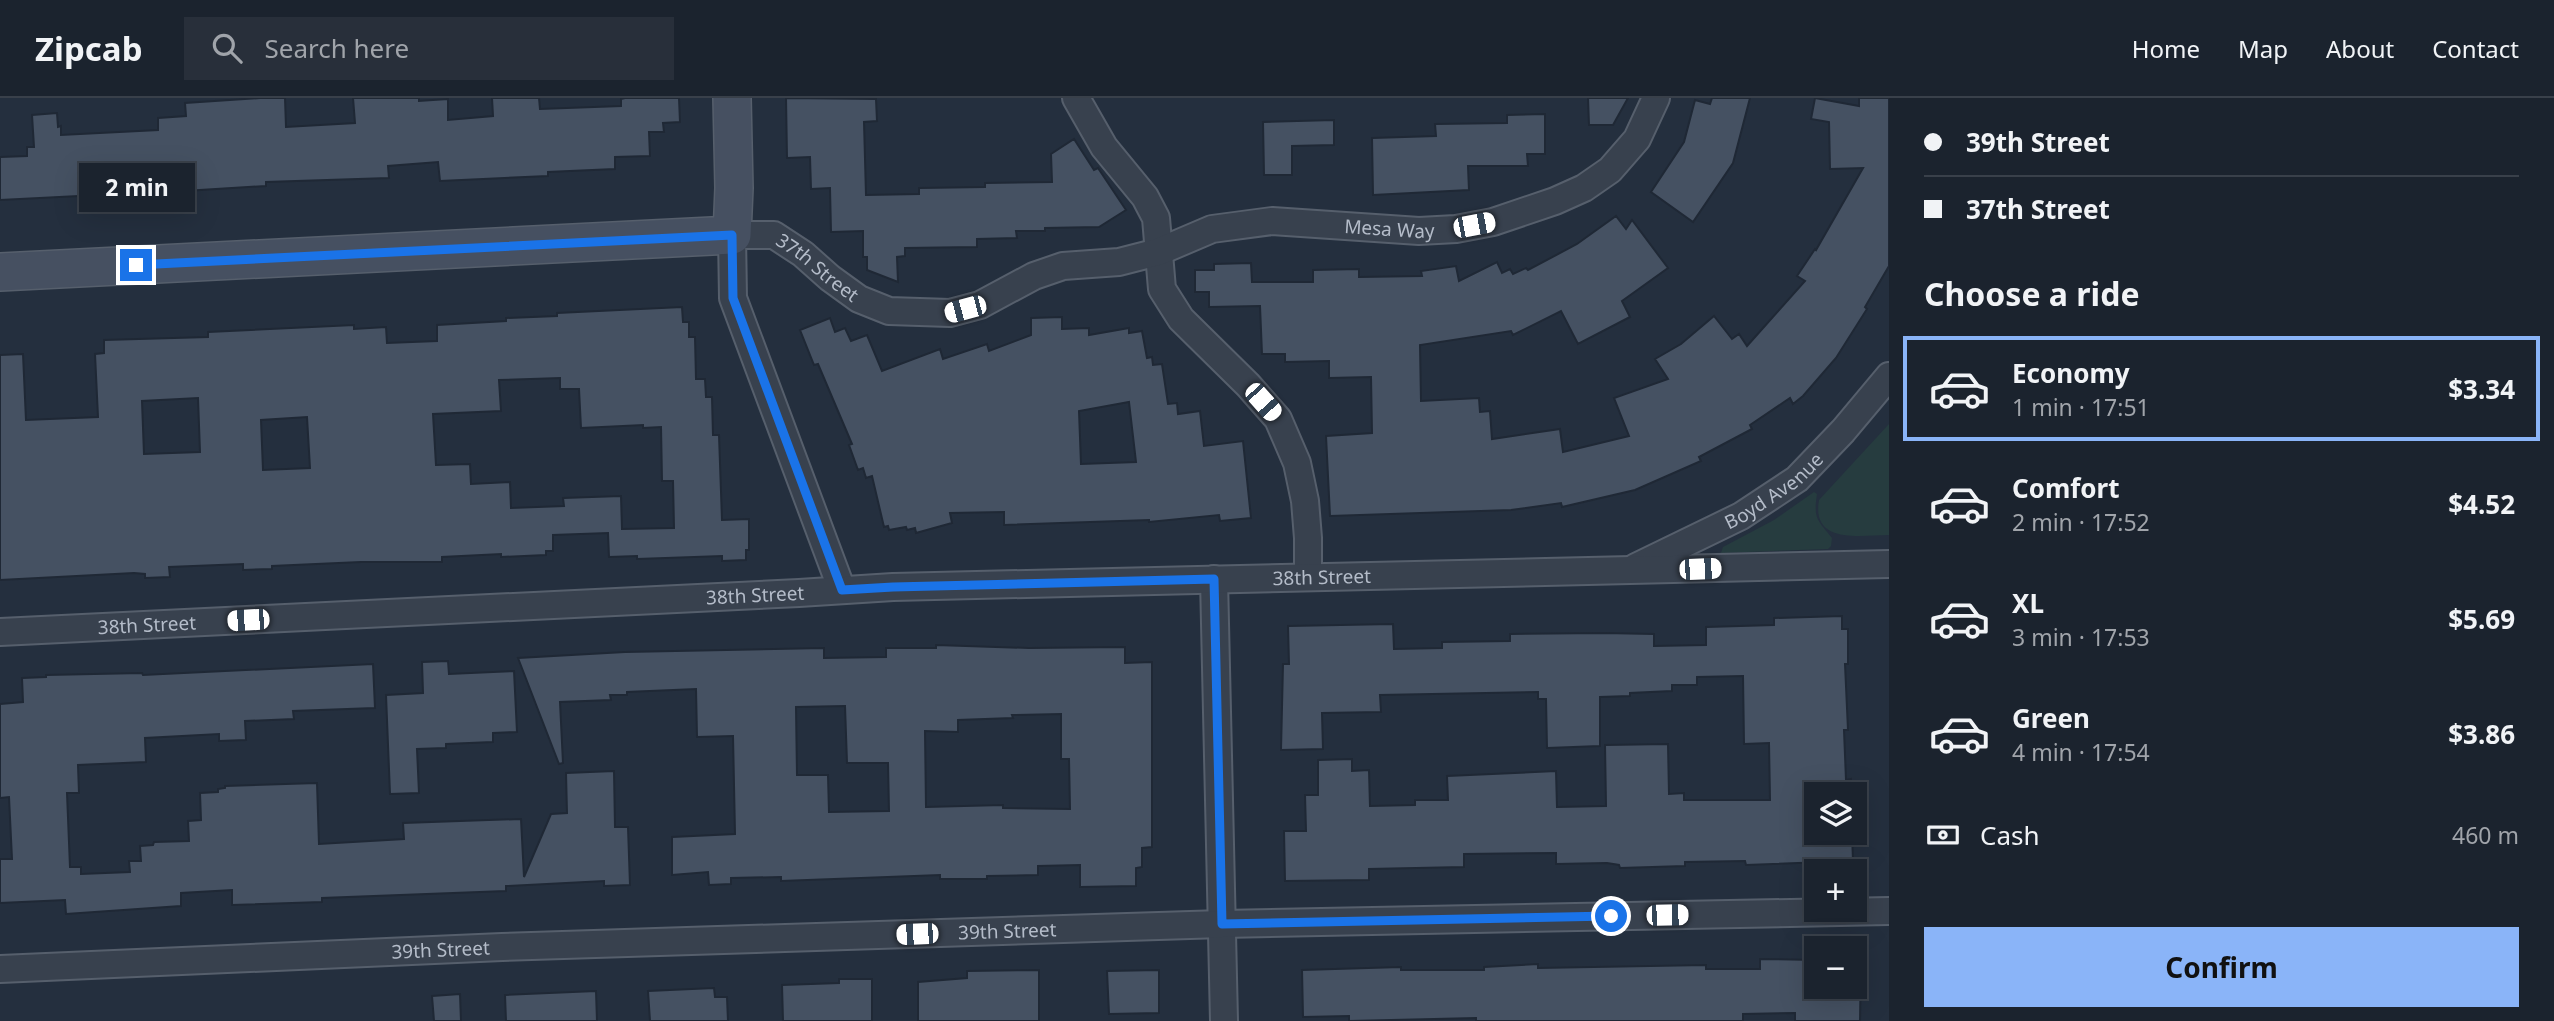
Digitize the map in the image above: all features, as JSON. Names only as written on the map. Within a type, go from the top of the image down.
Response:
[{"type":"street","points":[[732,98],[733,298],[842,590]]},
{"type":"street","points":[[1076,98],[1104,147],[1145,197],[1156,218],[1162,289],[1181,319],[1248,385],[1278,419],[1297,463],[1305,501],[1308,577]]},
{"type":"street","name":"Mesa Way","points":[[1158,252],[1212,229],[1272,221],[1419,231],[1456,229],[1493,222],[1555,201],[1584,188],[1610,170],[1637,139],[1656,98]]},
{"type":"street","name":"37th Street","points":[[0,272],[774,235],[803,254],[859,299],[889,311],[920,314],[950,313],[980,304],[1034,276],[1063,266],[1119,262],[1158,252]]},
{"type":"street","name":"Boyd Avenue","points":[[1628,571],[1741,516],[1797,479],[1843,431],[1889,376]]},
{"type":"street","name":"38th Street","points":[[0,632],[893,587],[1889,564]]},
{"type":"street","points":[[1214,579],[1224,1021]]},
{"type":"street","name":"39th Street","points":[[0,969],[515,947],[1222,924],[1889,911]]},
{"type":"green space","points":[[1889,424],[1889,535],[1852,536],[1830,531],[1819,514],[1819,500]]},
{"type":"green space","points":[[1814,492],[1817,494],[1818,519],[1832,538],[1828,549],[1721,553],[1723,547],[1774,520]]},
{"type":"building","points":[[285,98],[286,127],[355,123],[353,98],[419,98],[419,101],[448,99],[448,120],[493,116],[492,98],[539,98],[540,109],[621,106],[621,99],[625,98],[679,98],[680,122],[663,123],[664,132],[649,132],[650,156],[615,157],[615,169],[548,172],[548,176],[440,181],[438,162],[388,166],[389,178],[266,182],[266,186],[185,191],[186,194],[157,195],[157,192],[0,200],[0,157],[27,156],[27,147],[34,147],[32,115],[57,113],[61,135],[158,130],[158,118],[186,116],[185,103]]},
{"type":"building","points":[[786,98],[876,99],[877,121],[864,122],[866,195],[919,194],[919,188],[985,187],[985,183],[1052,182],[1051,154],[1074,139],[1094,170],[1098,168],[1126,210],[1099,227],[1016,231],[1017,238],[977,239],[977,247],[905,248],[905,256],[897,257],[898,282],[867,270],[867,257],[863,257],[863,231],[831,232],[830,188],[811,189],[810,157],[787,158]]},
{"type":"building","points":[[1588,98],[1628,98],[1613,125],[1589,125]]},
{"type":"building","points":[[1712,98],[1750,98],[1733,163],[1693,222],[1651,192],[1684,142],[1695,100],[1710,104]]},
{"type":"building","points":[[1815,98],[1859,106],[1859,98],[1889,98],[1889,266],[1865,307],[1867,309],[1836,358],[1803,396],[1793,404],[1790,398],[1750,425],[1752,429],[1699,457],[1701,461],[1635,490],[1562,507],[1561,503],[1511,510],[1330,516],[1326,436],[1372,433],[1371,377],[1329,378],[1329,361],[1285,362],[1285,354],[1262,354],[1260,306],[1209,307],[1209,292],[1195,292],[1195,270],[1214,270],[1214,264],[1251,263],[1252,282],[1313,282],[1313,270],[1359,269],[1359,277],[1422,276],[1421,271],[1456,266],[1459,281],[1497,262],[1502,273],[1510,269],[1513,274],[1526,268],[1528,270],[1577,244],[1616,216],[1626,229],[1632,220],[1668,268],[1622,301],[1630,317],[1578,344],[1561,311],[1513,335],[1511,331],[1420,345],[1421,401],[1479,398],[1480,412],[1490,411],[1492,439],[1560,429],[1563,452],[1629,436],[1614,398],[1668,379],[1655,359],[1681,344],[1714,316],[1732,339],[1739,334],[1747,346],[1805,281],[1797,276],[1816,250],[1863,168],[1830,169],[1829,122],[1811,119]]},
{"type":"building","points":[[1545,114],[1545,154],[1527,154],[1528,166],[1468,166],[1469,190],[1373,195],[1372,138],[1436,136],[1435,124],[1507,123],[1507,115]]},
{"type":"building","points":[[1334,120],[1334,145],[1292,146],[1292,175],[1264,175],[1263,122]]},
{"type":"building","points":[[682,307],[683,322],[689,322],[689,337],[695,337],[696,379],[705,379],[706,397],[712,397],[713,435],[719,435],[722,520],[749,519],[749,550],[746,550],[746,560],[722,561],[722,556],[637,559],[637,556],[609,557],[608,533],[553,535],[553,551],[546,551],[546,555],[501,557],[501,554],[442,557],[442,562],[361,562],[243,570],[243,564],[169,567],[170,577],[145,578],[145,574],[134,573],[0,580],[0,355],[23,354],[26,420],[98,417],[95,354],[104,353],[104,340],[208,337],[208,332],[354,325],[354,329],[386,327],[387,343],[437,341],[437,325],[557,316],[557,313]],"holes":[[[560,378],[560,389],[579,389],[581,428],[643,425],[643,428],[661,427],[662,481],[673,481],[674,528],[622,529],[621,496],[563,498],[564,506],[511,508],[510,482],[471,484],[470,464],[436,465],[433,414],[501,411],[499,380]],[[198,398],[200,452],[144,454],[142,401]],[[307,417],[310,468],[263,470],[261,420]]]},
{"type":"building","points":[[1062,317],[1062,329],[1089,328],[1089,335],[1129,328],[1129,333],[1142,331],[1147,358],[1152,357],[1153,365],[1162,364],[1168,404],[1177,403],[1178,414],[1200,411],[1204,446],[1243,441],[1251,518],[1220,521],[1219,515],[1149,522],[1004,525],[1004,512],[950,513],[952,523],[916,533],[915,528],[889,530],[888,526],[884,527],[872,476],[866,478],[863,468],[858,470],[849,445],[852,444],[818,364],[814,365],[800,330],[830,318],[835,332],[845,328],[851,341],[867,335],[882,371],[940,349],[943,359],[987,344],[989,351],[1031,335],[1031,318]],"holes":[[[1129,402],[1136,462],[1081,464],[1079,411]]]},
{"type":"building","points":[[1842,616],[1842,629],[1848,629],[1848,664],[1845,664],[1848,730],[1844,730],[1846,780],[1851,779],[1851,782],[1804,782],[1804,845],[1852,845],[1853,859],[1804,859],[1804,863],[1746,865],[1745,861],[1685,862],[1685,866],[1620,868],[1619,865],[1607,863],[1556,864],[1556,853],[1464,854],[1464,867],[1369,869],[1369,880],[1285,881],[1284,831],[1306,831],[1305,795],[1318,795],[1318,760],[1352,759],[1352,771],[1369,770],[1370,806],[1415,805],[1415,800],[1448,800],[1447,776],[1556,771],[1557,807],[1606,806],[1605,745],[1668,744],[1669,794],[1684,793],[1684,800],[1770,800],[1769,743],[1744,744],[1743,676],[1697,677],[1697,685],[1672,685],[1672,691],[1600,697],[1600,746],[1547,748],[1546,699],[1538,699],[1538,692],[1380,695],[1381,712],[1322,713],[1323,749],[1281,750],[1283,664],[1289,664],[1288,626],[1393,624],[1394,649],[1442,648],[1442,642],[1510,641],[1510,634],[1654,634],[1654,646],[1706,645],[1706,627],[1774,625],[1774,618]]},
{"type":"building","points":[[936,645],[1125,647],[1125,663],[1152,662],[1152,847],[1142,848],[1142,867],[1136,868],[1136,886],[1080,887],[1080,865],[1038,866],[1038,875],[987,876],[987,879],[940,879],[940,875],[781,881],[781,877],[731,878],[731,884],[709,885],[708,872],[672,875],[672,837],[735,834],[733,736],[697,737],[696,689],[627,692],[627,695],[610,695],[611,700],[560,702],[563,763],[559,764],[518,658],[625,652],[824,648],[824,658],[886,657],[886,648],[936,648]],"holes":[[[845,706],[847,763],[888,763],[889,811],[829,812],[828,775],[797,775],[796,707]],[[1061,714],[1061,759],[1069,759],[1070,809],[1003,808],[1003,805],[926,807],[925,731],[958,732],[958,720]]]},
{"type":"building","points":[[448,661],[449,674],[514,671],[517,732],[493,733],[493,742],[446,744],[446,748],[417,749],[419,793],[390,794],[386,695],[423,693],[422,662]]},
{"type":"building","points":[[373,664],[375,708],[293,711],[294,719],[245,721],[246,740],[219,741],[219,734],[145,738],[146,762],[78,765],[79,793],[67,793],[70,867],[81,867],[81,874],[130,872],[129,861],[141,861],[140,846],[153,845],[154,842],[189,841],[188,821],[201,820],[200,793],[218,792],[218,789],[225,786],[317,783],[319,844],[404,839],[403,823],[521,819],[524,877],[551,814],[567,813],[566,773],[614,771],[615,827],[628,827],[630,885],[604,886],[604,881],[506,886],[506,891],[322,898],[322,902],[232,905],[232,890],[181,893],[181,906],[66,914],[65,900],[0,903],[0,859],[12,859],[9,797],[0,798],[0,704],[23,702],[22,678]]},
{"type":"building","points":[[1760,959],[1804,960],[1804,999],[1860,999],[1860,1021],[1795,1021],[1795,1013],[1743,1014],[1743,1021],[1476,1021],[1476,1018],[1349,1021],[1349,1016],[1303,1017],[1302,970],[1401,967],[1401,970],[1484,970],[1484,967],[1538,964],[1538,968],[1706,965],[1706,969],[1760,969]]},
{"type":"building","points":[[1039,970],[1039,1021],[918,1021],[918,982],[967,978],[967,971]]},
{"type":"building","points":[[1159,970],[1159,1013],[1109,1014],[1107,971]]},
{"type":"building","points":[[839,979],[872,979],[872,1021],[783,1021],[782,985],[839,983]]},
{"type":"building","points":[[714,988],[715,997],[727,997],[728,1021],[650,1021],[648,991]]},
{"type":"building","points":[[596,991],[597,1021],[506,1021],[505,995]]},
{"type":"building","points":[[460,994],[461,1021],[434,1021],[432,996]]},
{"type":"route","points":[[136,265],[732,235],[733,298],[842,590],[1214,579],[1222,924],[1611,916]]}]
